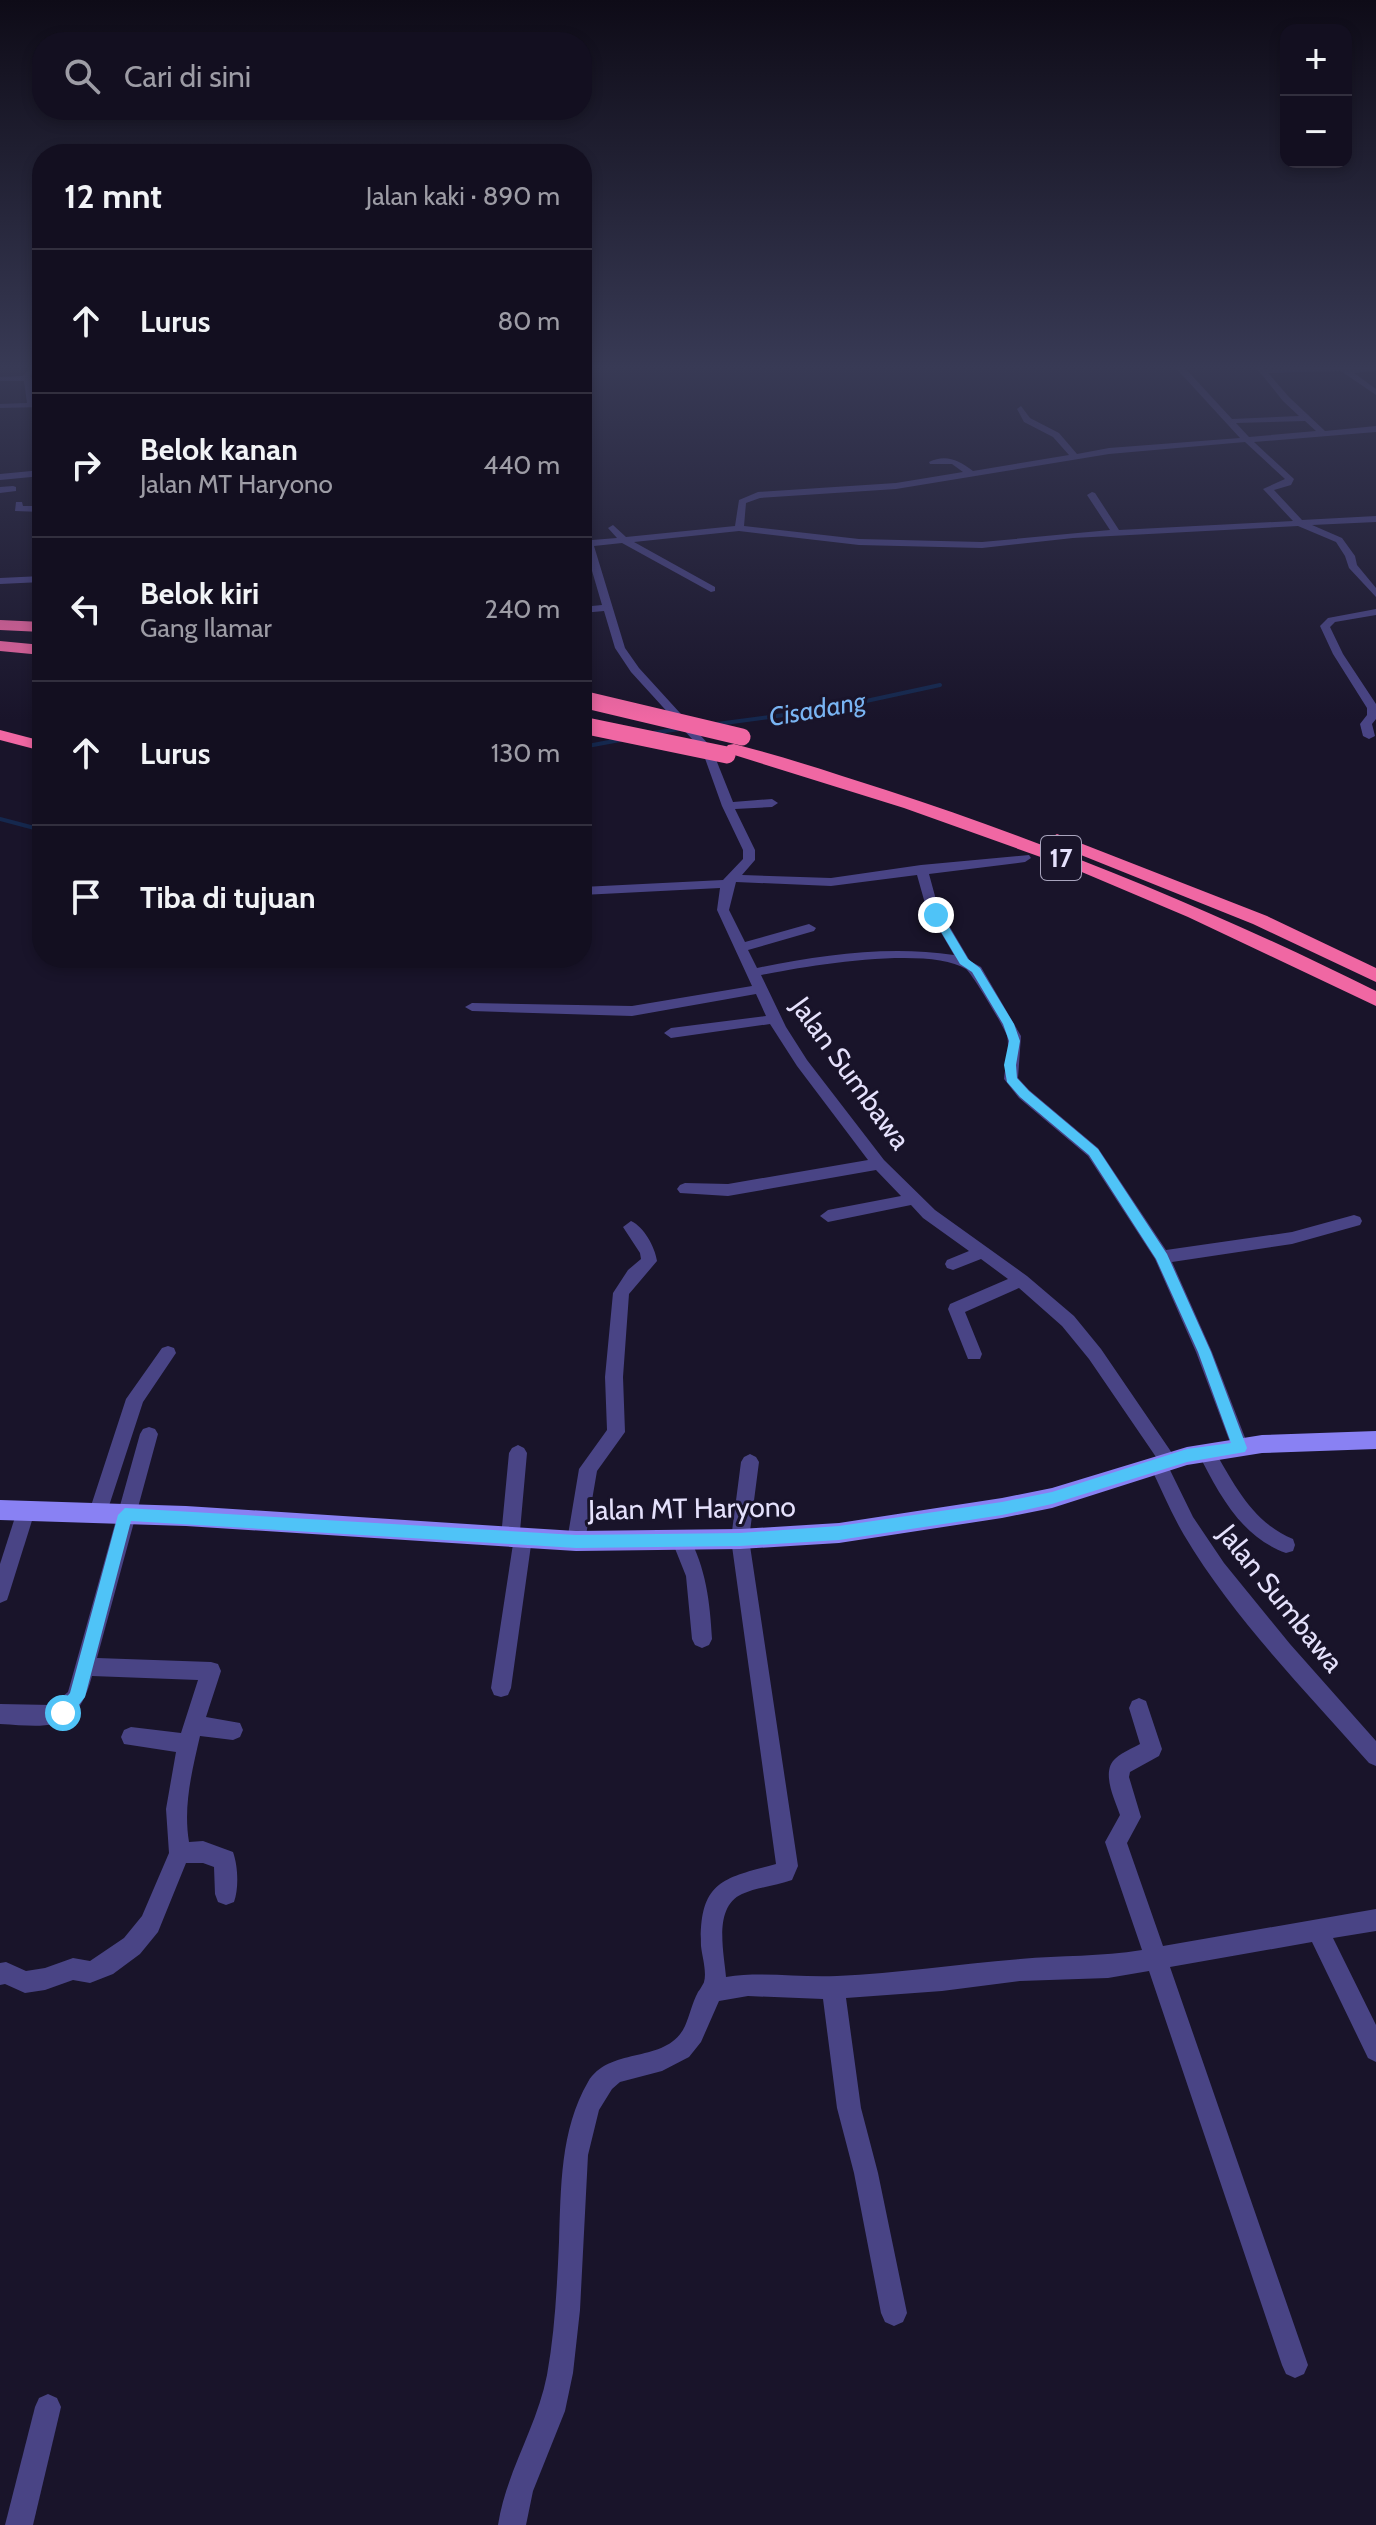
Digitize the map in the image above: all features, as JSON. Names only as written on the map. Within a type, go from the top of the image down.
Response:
[{"type":"highway","points":[[0,625],[32,627]]},
{"type":"highway","points":[[0,637],[32,639]]},
{"type":"highway","points":[[0,646],[32,649]]},
{"type":"highway","name":"17","points":[[592,702],[868,789],[1085,866],[1254,939],[1376,999]]},
{"type":"highway","name":"17","points":[[592,715],[870,775],[1097,853],[1260,920],[1376,976]]},
{"type":"highway","points":[[592,726],[734,747]]},
{"type":"highway","points":[[0,735],[32,743]]},
{"type":"highway","points":[[0,745],[32,753]]},
{"type":"main road","name":"Jalan MT Haryono","points":[[0,1510],[576,1541],[740,1539],[839,1533],[1002,1508],[1052,1498],[1163,1463],[1207,1453],[1290,1442],[1376,1440]]},
{"type":"street","points":[[739,528],[740,504],[753,496],[903,484]]},
{"type":"street","points":[[1285,484],[1268,488],[1301,524],[1339,540],[1352,566],[1376,594]]},
{"type":"street","points":[[0,490],[13,489]]},
{"type":"street","points":[[1092,495],[1117,534]]},
{"type":"street","points":[[19,504],[18,509],[32,510]]},
{"type":"street","points":[[592,543],[739,528],[859,542],[982,545],[1061,536],[1376,519]]},
{"type":"street","points":[[613,528],[624,540],[711,589]]},
{"type":"street","name":"Jalan Sumbawa","points":[[592,561],[620,648],[629,663],[707,749],[749,854],[746,864],[730,881],[723,910],[751,973],[802,1063],[879,1164],[914,1199],[944,1227],[1021,1280],[1074,1328],[1163,1463],[1182,1516],[1199,1543],[1294,1662],[1376,1756]]},
{"type":"street","points":[[0,581],[32,579]]},
{"type":"street","points":[[592,609],[608,607]]},
{"type":"street","points":[[1369,736],[1366,724],[1374,711],[1338,654],[1325,626],[1332,620],[1376,612]]},
{"type":"street","points":[[728,806],[772,803]]},
{"type":"street","points":[[592,890],[730,881],[831,882],[1025,858]]},
{"type":"street","points":[[921,869],[932,907],[964,961],[976,970],[1014,1036],[1010,1075],[1020,1089],[1095,1154],[1162,1257],[1204,1352],[1240,1448]]},
{"type":"street","points":[[739,948],[809,928]]},
{"type":"street","points":[[751,973],[827,959],[904,957],[964,961]]},
{"type":"street","points":[[472,1007],[632,1011],[760,989]]},
{"type":"street","points":[[671,1033],[775,1019]]},
{"type":"street","points":[[685,1189],[728,1190],[879,1164]]},
{"type":"street","points":[[828,1216],[914,1199]]},
{"type":"street","points":[[1162,1257],[1248,1246],[1354,1221]]},
{"type":"street","points":[[576,1541],[588,1469],[616,1432],[614,1377],[621,1293],[634,1274],[649,1261],[648,1252],[631,1227]]},
{"type":"street","points":[[953,1264],[980,1253]]},
{"type":"street","points":[[974,1354],[956,1309],[1021,1280]]},
{"type":"street","points":[[97,1515],[135,1399],[168,1353]]},
{"type":"street","points":[[0,1714],[54,1717],[63,1713],[77,1697],[149,1434]]},
{"type":"street","points":[[501,1688],[517,1538],[518,1453]]},
{"type":"street","points":[[1207,1453],[1252,1523],[1263,1534],[1286,1545]]},
{"type":"street","points":[[716,1988],[713,1913],[720,1896],[734,1885],[777,1876],[787,1866],[740,1539],[750,1462]]},
{"type":"street","points":[[0,1594],[26,1511]]},
{"type":"street","points":[[681,1541],[689,1554],[696,1578],[702,1639]]},
{"type":"street","points":[[0,1974],[6,1973],[25,1982],[73,1969],[90,1972],[105,1966],[132,1946],[150,1924],[180,1853],[175,1833],[191,1735],[211,1671],[84,1667]]},
{"type":"street","points":[[1139,1708],[1152,1749],[1121,1766],[1119,1777],[1131,1817],[1116,1842],[1295,2365]]},
{"type":"street","points":[[131,1737],[233,1730]]},
{"type":"street","points":[[180,1853],[203,1852],[225,1860],[226,1894]]},
{"type":"street","points":[[512,2525],[518,2489],[538,2441],[548,2426],[563,2355],[575,2151],[584,2118],[597,2088],[607,2076],[674,2055],[692,2040],[704,2001],[716,1988],[748,1985],[833,1988],[942,1980],[1020,1970],[1108,1967],[1376,1920]]},
{"type":"street","points":[[1318,1931],[1376,2050]]},
{"type":"street","points":[[833,1988],[849,2108],[866,2173],[894,2313]]},
{"type":"street","points":[[19,2525],[48,2407]]},
{"type":"waterway","name":"Cisadang","points":[[717,724],[829,709],[940,685]]},
{"type":"waterway","name":"Cisadang","points":[[653,733],[679,729]]},
{"type":"waterway","name":"Cisadang","points":[[592,745],[620,740]]},
{"type":"waterway","name":"Cisadang","points":[[0,819],[32,827]]},
{"type":"route","points":[[63,1713],[77,1697],[125,1515],[247,1519],[576,1541],[740,1539],[839,1533],[1002,1508],[1052,1498],[1187,1456],[1240,1448],[1204,1352],[1162,1257],[1093,1152],[1024,1094],[1011,1079],[1014,1036],[993,996],[976,970],[964,961],[936,915]]}]
